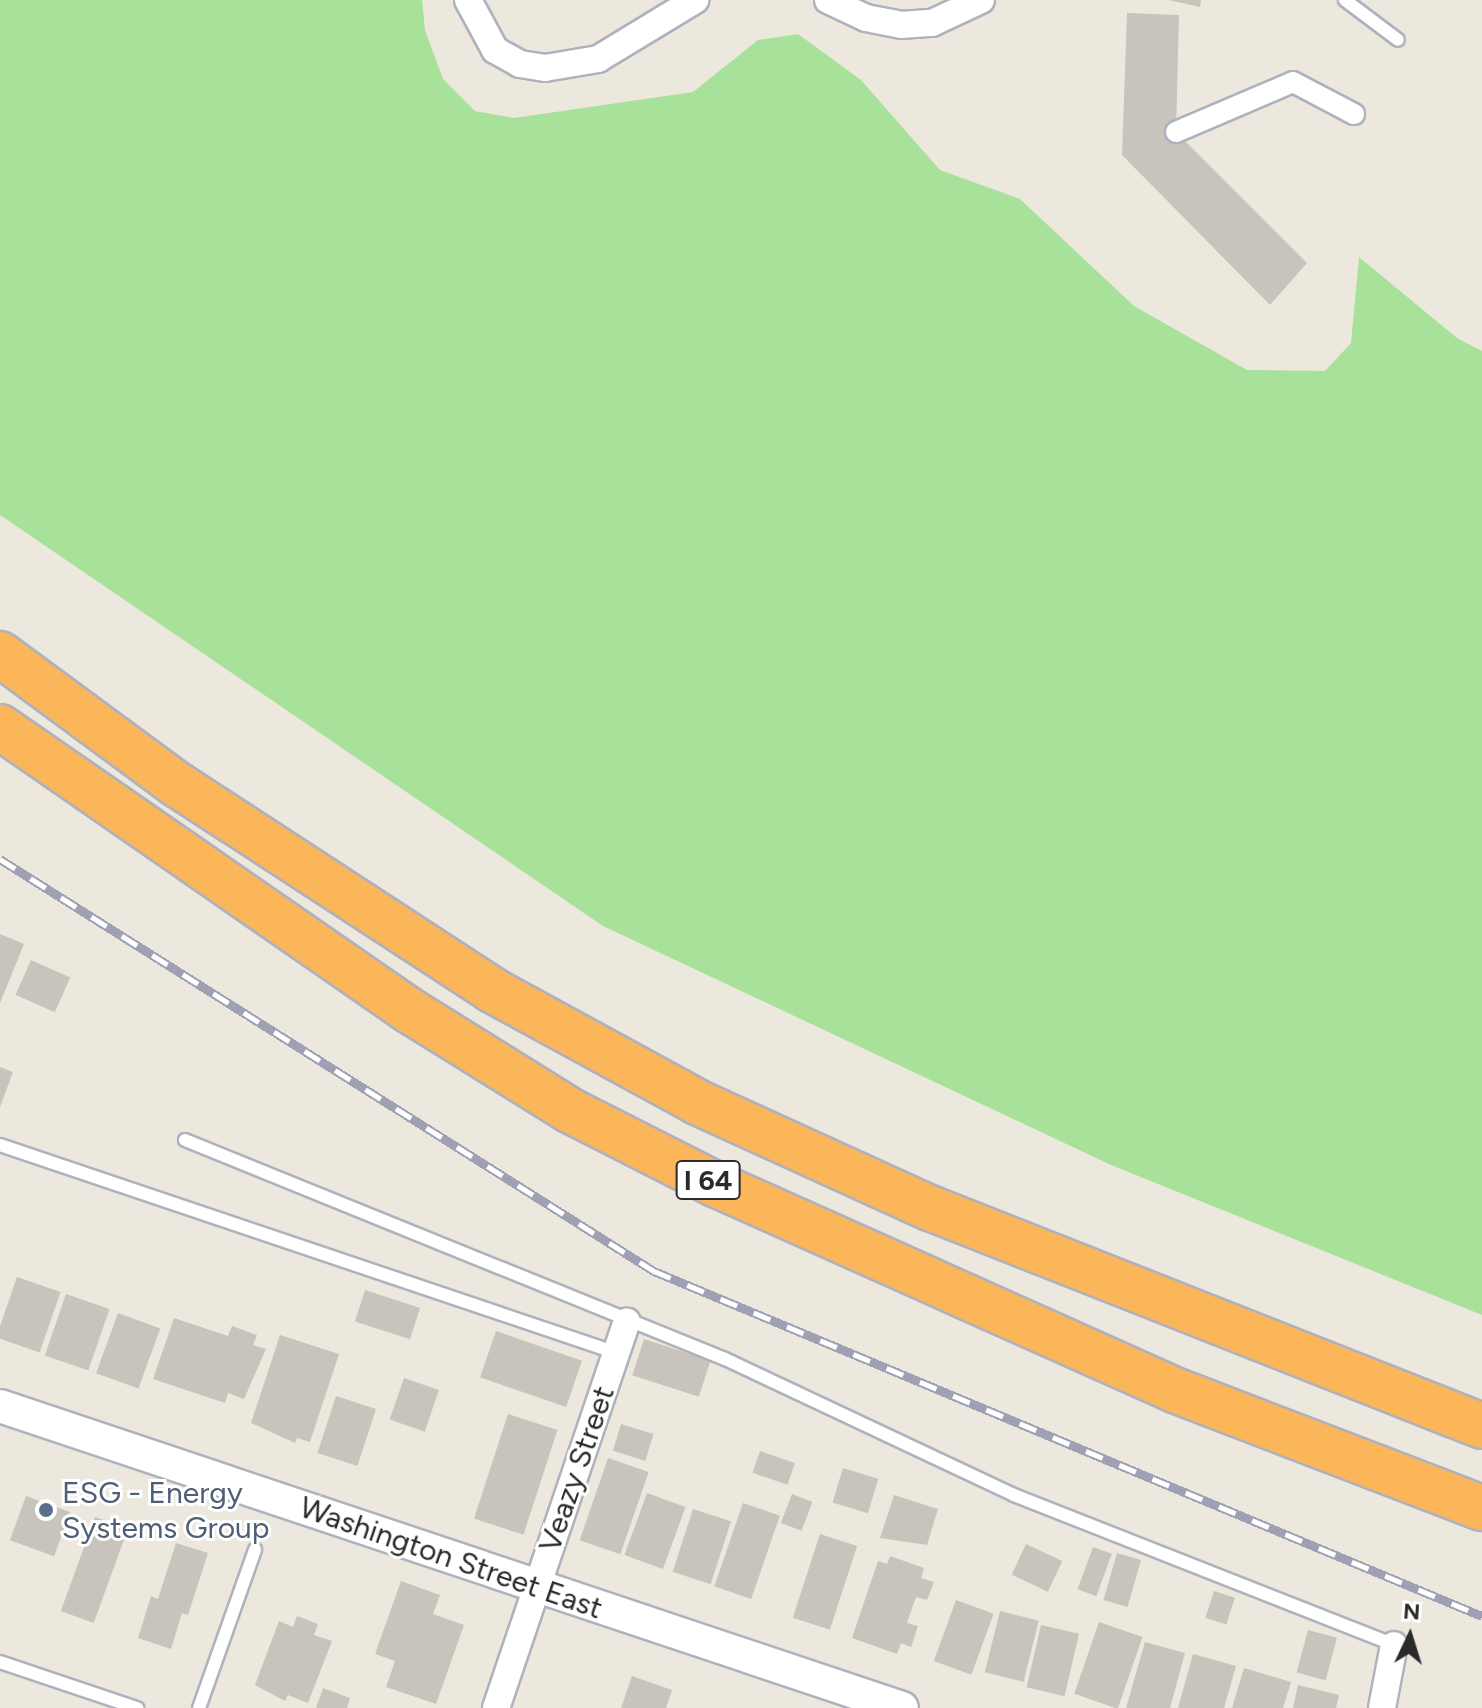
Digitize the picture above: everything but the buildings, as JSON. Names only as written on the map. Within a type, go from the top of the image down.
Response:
[{"type":"highway","name":"I 64","points":[[0,654],[178,785],[492,990],[697,1102],[944,1214],[1482,1426]]},
{"type":"highway","name":"I 64","points":[[0,727],[407,1009],[569,1110],[717,1185],[1177,1391],[1482,1508]]},
{"type":"street","points":[[468,0],[495,50],[520,64],[545,68],[598,59],[695,0]]},
{"type":"street","points":[[828,0],[866,18],[901,25],[932,23],[981,0]]},
{"type":"street","points":[[1176,132],[1293,82],[1354,114]]},
{"type":"street","name":"Veazy Street","points":[[496,1708],[627,1322]]},
{"type":"street","name":"Washington Street East","points":[[0,1406],[902,1708]]},
{"type":"street","points":[[1382,1708],[1394,1645]]},
{"type":"lane","points":[[1345,0],[1398,40]]},
{"type":"lane","points":[[185,1140],[627,1322],[725,1359],[1014,1495],[1394,1645]]},
{"type":"lane","points":[[0,1145],[617,1353]]},
{"type":"lane","points":[[199,1708],[255,1550]]},
{"type":"lane","points":[[0,1662],[118,1705],[137,1708]]},
{"type":"green space","points":[[0,0],[422,0],[425,30],[443,79],[475,111],[514,118],[693,92],[758,40],[798,34],[861,80],[940,170],[1020,199],[1134,306],[1247,370],[1325,371],[1351,343],[1359,257],[1457,338],[1482,351],[1482,1315],[1111,1165],[603,926],[0,515]]},
{"type":"railway","points":[[0,859],[654,1271],[1482,1616]]},
{"type":"place","name":"ESG - Energy Systems Group","points":[[46,1510]]}]
